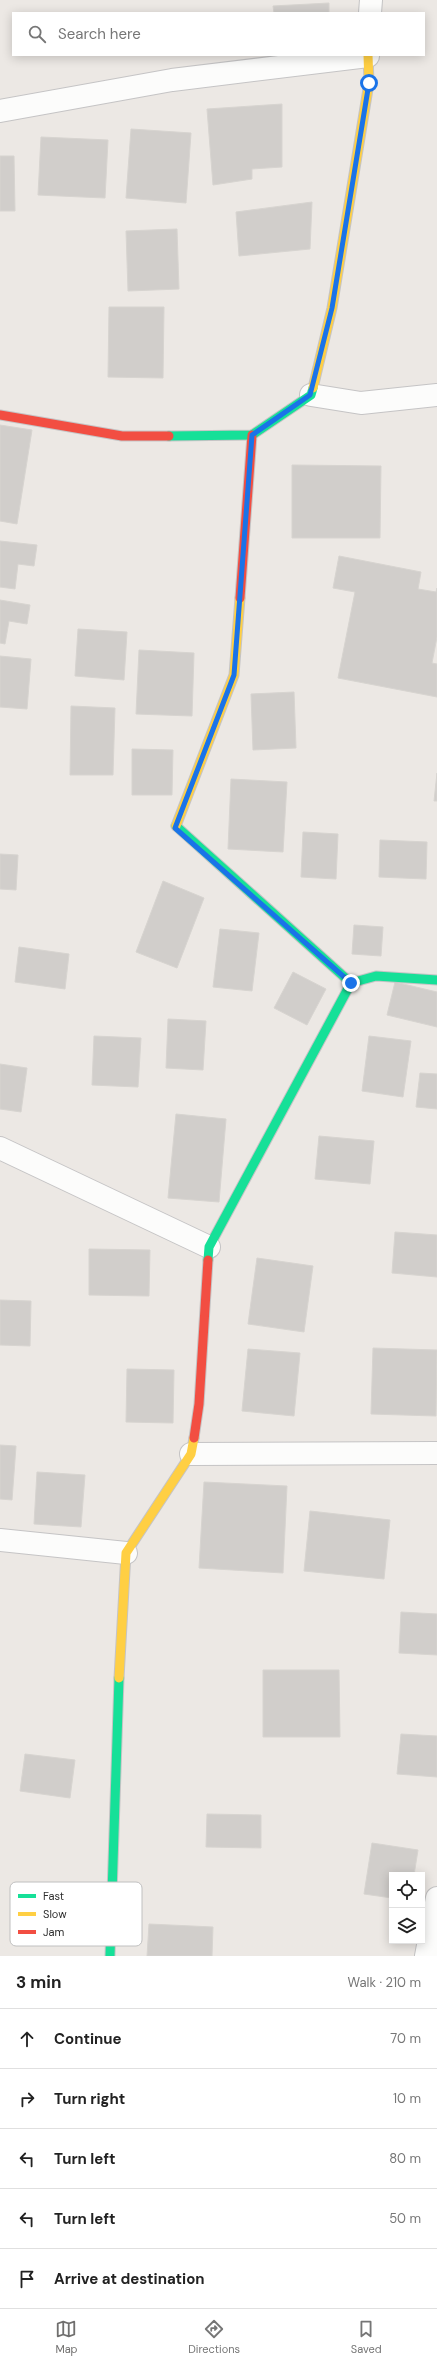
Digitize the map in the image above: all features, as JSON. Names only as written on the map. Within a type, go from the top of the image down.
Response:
[{"type":"street","points":[[370,12],[371,0]]},
{"type":"street","points":[[0,111],[172,80],[360,56]]},
{"type":"street","points":[[0,415],[122,436],[252,435],[310,395],[332,308],[369,83],[368,56]]},
{"type":"street","points":[[310,395],[361,403],[437,395]]},
{"type":"street","points":[[252,435],[234,675],[175,828],[351,983]]},
{"type":"street","points":[[112,1882],[115,1762],[126,1553],[190,1454],[198,1404],[209,1248],[351,983],[376,976],[437,980]]},
{"type":"street","points":[[0,1148],[209,1248]]},
{"type":"street","points":[[190,1454],[437,1453]]},
{"type":"street","points":[[0,1540],[126,1553]]},
{"type":"street","points":[[426,1956],[437,1898]]},
{"type":"street","points":[[110,1946],[110,1956]]},
{"type":"building","points":[[329,3],[329,12],[274,12],[273,6]]},
{"type":"building","points":[[282,104],[282,167],[252,169],[252,179],[213,185],[207,109]]},
{"type":"building","points":[[131,129],[191,133],[186,203],[126,198]]},
{"type":"building","points":[[41,137],[108,140],[105,198],[38,195]]},
{"type":"building","points":[[0,156],[14,156],[15,211],[0,211]]},
{"type":"building","points":[[312,202],[310,249],[239,256],[236,212]]},
{"type":"building","points":[[177,229],[179,289],[128,291],[126,231]]},
{"type":"building","points":[[109,307],[164,307],[163,378],[108,377]]},
{"type":"building","points":[[0,425],[32,430],[17,524],[0,521]]},
{"type":"building","points":[[292,465],[381,466],[380,538],[292,538]]},
{"type":"building","points":[[0,541],[37,545],[34,566],[18,564],[15,589],[0,587]]},
{"type":"building","points":[[339,556],[421,572],[418,589],[436,592],[437,588],[437,637],[432,663],[437,664],[437,697],[338,678],[355,592],[333,588]]},
{"type":"building","points":[[0,600],[30,605],[27,624],[9,621],[5,644],[0,643]]},
{"type":"building","points":[[78,629],[127,632],[124,680],[75,676]]},
{"type":"building","points":[[139,650],[194,653],[192,716],[136,714]]},
{"type":"building","points":[[0,656],[31,659],[27,709],[0,707]]},
{"type":"building","points":[[294,692],[296,748],[253,750],[251,694]]},
{"type":"building","points":[[71,706],[115,708],[113,775],[70,775]]},
{"type":"building","points":[[132,749],[173,750],[172,795],[132,795]]},
{"type":"building","points":[[437,773],[437,801],[434,801]]},
{"type":"building","points":[[231,779],[287,782],[283,852],[228,849]]},
{"type":"building","points":[[303,832],[338,834],[336,879],[301,877]]},
{"type":"building","points":[[380,840],[427,842],[426,879],[379,877]]},
{"type":"building","points":[[0,854],[18,855],[16,890],[0,889]]},
{"type":"building","points":[[163,881],[204,898],[177,968],[136,952]]},
{"type":"building","points":[[354,925],[383,927],[381,956],[352,954]]},
{"type":"building","points":[[220,929],[259,933],[252,991],[213,987]]},
{"type":"building","points":[[19,947],[69,954],[65,989],[15,982]]},
{"type":"building","points":[[293,972],[326,989],[307,1025],[274,1008]]},
{"type":"building","points":[[395,982],[437,992],[437,1027],[387,1015]]},
{"type":"building","points":[[168,1019],[206,1021],[203,1070],[166,1068]]},
{"type":"building","points":[[94,1036],[141,1038],[138,1087],[92,1085]]},
{"type":"building","points":[[369,1036],[411,1041],[403,1097],[362,1091]]},
{"type":"building","points":[[0,1064],[27,1068],[21,1112],[0,1109]]},
{"type":"building","points":[[420,1073],[437,1074],[437,1109],[416,1107]]},
{"type":"building","points":[[176,1114],[226,1119],[219,1202],[168,1198]]},
{"type":"building","points":[[319,1136],[374,1141],[370,1184],[315,1179]]},
{"type":"building","points":[[395,1232],[437,1235],[437,1277],[392,1273]]},
{"type":"building","points":[[89,1249],[150,1250],[149,1296],[89,1295]]},
{"type":"building","points":[[257,1258],[313,1266],[304,1332],[248,1324]]},
{"type":"building","points":[[0,1300],[31,1301],[30,1346],[0,1345]]},
{"type":"building","points":[[373,1348],[437,1350],[436,1416],[371,1414]]},
{"type":"building","points":[[248,1349],[300,1353],[294,1416],[242,1411]]},
{"type":"building","points":[[127,1369],[174,1370],[173,1423],[126,1422]]},
{"type":"building","points":[[0,1445],[16,1446],[12,1500],[0,1499]]},
{"type":"building","points":[[37,1472],[85,1475],[81,1527],[34,1524]]},
{"type":"building","points":[[204,1482],[287,1486],[283,1573],[199,1568]]},
{"type":"building","points":[[310,1511],[390,1520],[384,1579],[304,1571]]},
{"type":"building","points":[[401,1612],[437,1614],[437,1655],[399,1653]]},
{"type":"building","points":[[263,1670],[339,1670],[340,1737],[263,1737]]},
{"type":"building","points":[[401,1734],[437,1736],[437,1777],[397,1774]]},
{"type":"building","points":[[25,1754],[75,1760],[70,1798],[20,1791]]},
{"type":"building","points":[[207,1814],[261,1815],[261,1848],[206,1847]]},
{"type":"building","points":[[372,1843],[418,1850],[414,1872],[389,1872],[389,1898],[364,1894]]},
{"type":"building","points":[[149,1924],[213,1927],[212,1956],[147,1956]]},
{"type":"traffic: fast","points":[[169,436],[252,435],[311,395],[313,388]]},
{"type":"traffic: fast","points":[[176,826],[351,983],[376,976],[437,980]]},
{"type":"traffic: fast","points":[[208,1260],[209,1247],[351,983]]},
{"type":"traffic: fast","points":[[112,1882],[119,1678]]},
{"type":"traffic: fast","points":[[110,1946],[110,1956]]},
{"type":"traffic: slow","points":[[313,388],[332,308],[369,83],[368,56]]},
{"type":"traffic: slow","points":[[176,826],[234,675],[240,598]]},
{"type":"traffic: slow","points":[[119,1678],[126,1553],[191,1454],[194,1438]]},
{"type":"traffic: jam","points":[[0,415],[122,436],[169,436]]},
{"type":"traffic: jam","points":[[240,598],[252,435]]},
{"type":"traffic: jam","points":[[194,1438],[199,1404],[208,1260]]},
{"type":"route","points":[[351,983],[175,828],[234,675],[252,435],[310,395],[332,308],[369,83]]}]
